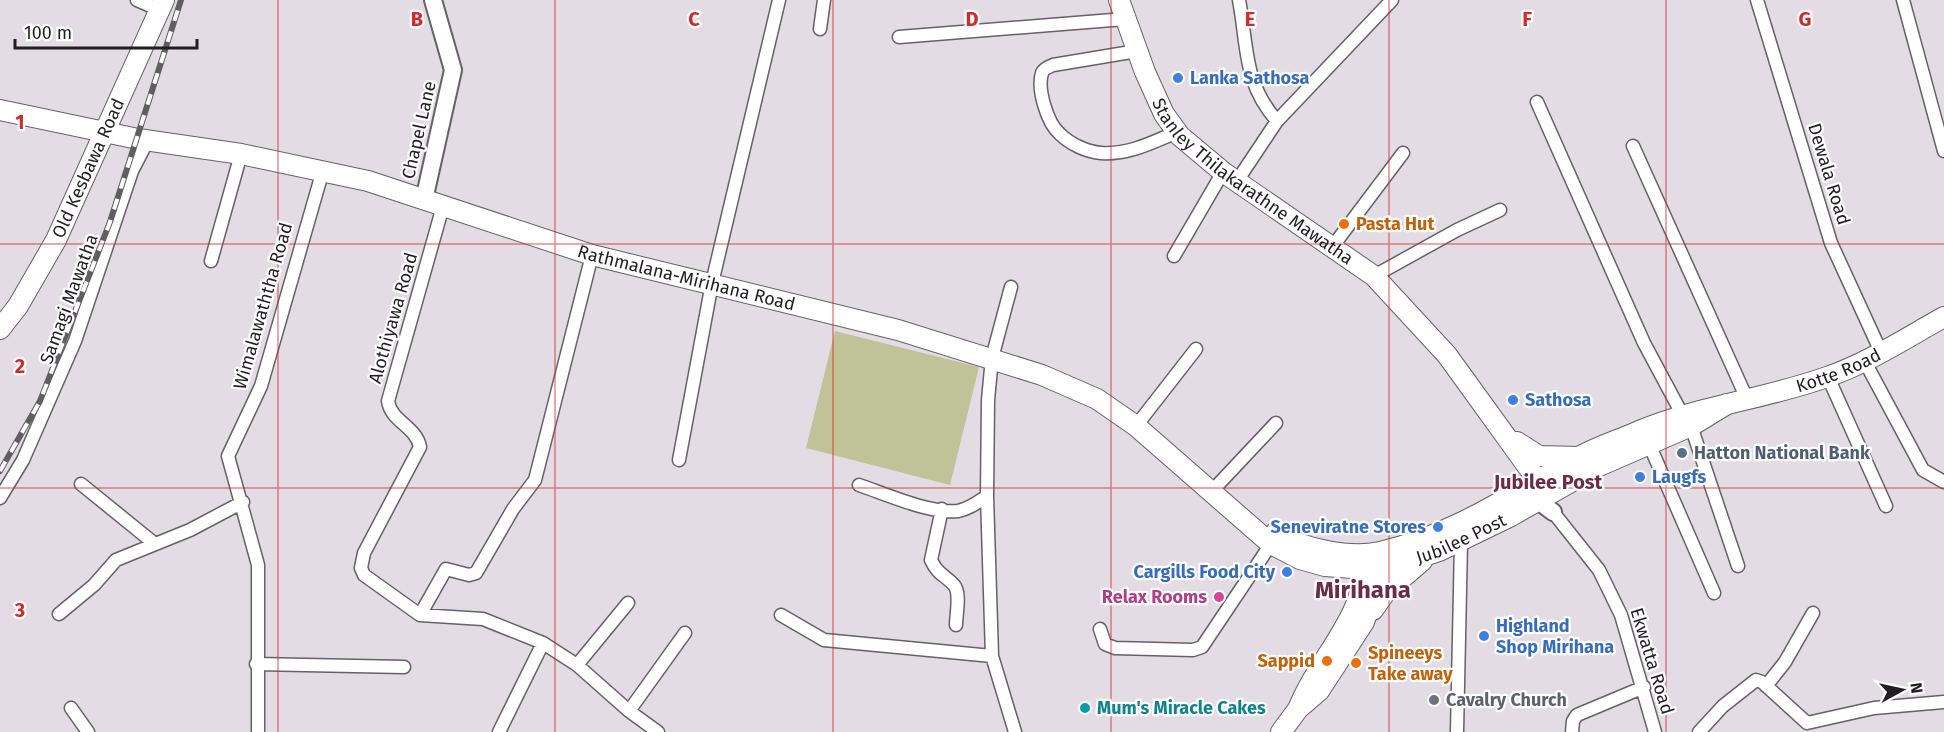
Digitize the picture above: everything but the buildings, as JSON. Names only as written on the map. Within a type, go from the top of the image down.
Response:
[{"type":"main road","name":"Old Kesbawa Road","points":[[0,329],[18,306],[56,240],[162,5]]},
{"type":"main road","name":"Stanley Thilakarathne Mawatha","points":[[1122,9],[1164,114],[1177,132],[1230,177],[1374,276],[1447,355],[1506,433],[1541,495]]},
{"type":"main road","name":"Rathmalana-Mirihana Road","points":[[0,110],[104,132],[241,154],[368,181],[592,255],[898,330],[992,358],[1042,375],[1097,399],[1136,426],[1213,490],[1271,544],[1300,559],[1325,566],[1372,561]]},
{"type":"main road","name":"Kotte Road","points":[[1541,495],[1579,457],[1727,404],[1828,377],[1873,356],[1944,317]]},
{"type":"main road","name":"Stanley Thilakarathne Mawatha","points":[[1426,334],[1438,359],[1541,495]]},
{"type":"main road","name":"Kotte Road","points":[[1541,495],[1649,444],[1687,420]]},
{"type":"main road","points":[[1506,433],[1528,451],[1539,456],[1579,457]]},
{"type":"main road","name":"Jubilee Post","points":[[1372,561],[1434,552],[1461,542],[1541,495]]},
{"type":"main road","name":"Jubilee Post","points":[[1372,561],[1541,495]]},
{"type":"main road","name":"Rathmalana-Mirihana Road","points":[[1232,507],[1286,538],[1315,549],[1372,561]]},
{"type":"main road","points":[[1281,732],[1298,709],[1319,691],[1385,593],[1434,552]]},
{"type":"main road","points":[[1364,622],[1372,561]]},
{"type":"main road","points":[[1298,709],[1308,682],[1338,640],[1355,608],[1372,561]]},
{"type":"street","points":[[137,0],[162,5]]},
{"type":"street","name":"Chapel Lane","points":[[424,200],[453,70],[433,0]]},
{"type":"street","points":[[679,460],[712,283],[779,0]]},
{"type":"street","points":[[820,29],[824,0]]},
{"type":"street","points":[[1239,0],[1247,61],[1260,101],[1277,121]]},
{"type":"street","points":[[1174,256],[1230,177],[1277,121],[1392,0]]},
{"type":"street","name":"Dewala Road","points":[[1757,0],[1831,243],[1873,356],[1923,470],[1944,482]]},
{"type":"street","points":[[1903,0],[1944,151]]},
{"type":"street","points":[[899,38],[1122,9]]},
{"type":"street","points":[[1137,51],[1053,65],[1045,69],[1042,74],[1042,91],[1049,116],[1058,133],[1078,147],[1100,153],[1124,152],[1177,132]]},
{"type":"street","points":[[1537,102],[1644,343],[1687,420],[1738,566]]},
{"type":"street","name":"Samagi Mawatha","points":[[0,498],[23,460],[75,341],[132,171],[148,140]]},
{"type":"street","points":[[1633,146],[1747,399]]},
{"type":"street","points":[[1333,246],[1403,153]]},
{"type":"street","points":[[211,261],[241,154]]},
{"type":"street","name":"Wimalawaththa Road","points":[[258,732],[256,664],[258,565],[243,501],[232,476],[228,456],[261,386],[323,170]]},
{"type":"street","name":"Alothiyawa Road","points":[[420,615],[364,575],[361,568],[364,553],[420,447],[409,427],[394,416],[388,401],[443,206]]},
{"type":"street","points":[[1374,276],[1457,230],[1500,210]]},
{"type":"street","points":[[592,255],[535,480],[513,509],[476,573],[469,575],[446,569],[420,615],[483,619],[543,643],[577,665],[629,711],[658,732]]},
{"type":"street","points":[[1011,287],[992,358],[988,400],[987,496],[992,656],[1015,732]]},
{"type":"street","points":[[1136,426],[1196,349]]},
{"type":"street","points":[[1828,377],[1886,506]]},
{"type":"street","points":[[1213,490],[1276,423]]},
{"type":"street","points":[[1649,444],[1714,593]]},
{"type":"street","points":[[81,484],[155,544]]},
{"type":"street","points":[[859,485],[942,509],[957,511],[969,508],[987,496]]},
{"type":"street","name":"Ekwatta Road","points":[[1541,495],[1599,570],[1621,615],[1644,687],[1655,732]]},
{"type":"street","points":[[59,614],[94,585],[116,560],[190,530],[243,501]]},
{"type":"street","points":[[942,509],[931,560],[942,577],[954,586],[957,592],[956,625]]},
{"type":"street","points":[[1457,732],[1461,542]]},
{"type":"street","points":[[1100,629],[1105,644],[1115,648],[1194,650],[1202,647],[1271,544]]},
{"type":"street","points":[[577,665],[628,603]]},
{"type":"street","points":[[1766,686],[1785,662],[1813,613]]},
{"type":"street","points":[[781,615],[824,640],[992,656]]},
{"type":"street","points":[[629,711],[685,633]]},
{"type":"street","points":[[499,732],[543,643]]},
{"type":"street","points":[[256,664],[404,667]]},
{"type":"street","points":[[1699,732],[1752,681],[1759,680],[1803,721],[1812,724],[1875,708],[1944,702]]},
{"type":"street","points":[[1572,732],[1573,721],[1577,715],[1644,687]]},
{"type":"street","points":[[71,708],[88,732]]},
{"type":"green space","points":[[835,331],[979,367],[950,485],[806,448]]},
{"type":"railway","points":[[0,471],[40,401],[110,222],[181,0]]},
{"type":"place","name":"Lanka Sathosa","points":[[1178,78]]},
{"type":"place","name":"Pasta Hut","points":[[1344,224]]},
{"type":"place","name":"Sathosa","points":[[1513,400]]},
{"type":"place","name":"Hatton National Bank","points":[[1682,453]]},
{"type":"place","name":"Laugfs","points":[[1640,477]]},
{"type":"place","name":"Seneviratne Stores","points":[[1438,527]]},
{"type":"place","name":"Cargills Food City","points":[[1287,572]]},
{"type":"place","name":"Relax Rooms","points":[[1219,597]]},
{"type":"place","name":"Highland Shop Mirihana","points":[[1484,636]]},
{"type":"place","name":"Sappid","points":[[1327,661]]},
{"type":"place","name":"Spineeys Take away","points":[[1356,663]]},
{"type":"place","name":"Cavalry Church","points":[[1434,700]]},
{"type":"place","name":"Mum's Miracle Cakes","points":[[1085,708]]},
{"type":"district","name":"Jubilee Post","points":[[1548,482]]},
{"type":"district","name":"Mirihana","points":[[1363,590]]}]
